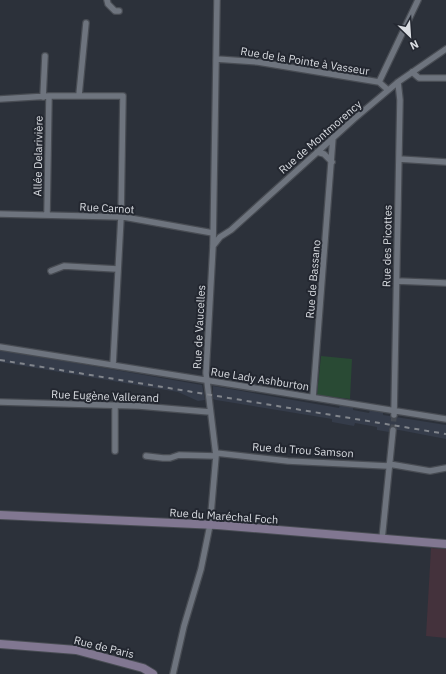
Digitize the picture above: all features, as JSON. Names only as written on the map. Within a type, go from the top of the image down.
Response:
[{"type":"street","points":[[107,0],[108,4],[114,11],[119,11]]},
{"type":"street","name":"Rue de Vaucelles","points":[[173,674],[184,626],[202,569],[210,525],[216,454],[206,373],[206,346],[213,246],[217,0]]},
{"type":"street","points":[[379,82],[418,0]]},
{"type":"street","points":[[79,96],[86,23]]},
{"type":"street","name":"Rue de Montmorency","points":[[213,246],[220,237],[231,230],[388,90],[446,49]]},
{"type":"street","name":"Allée Delarivière","points":[[46,56],[47,215]]},
{"type":"street","name":"Rue de la Pointe à Vasseur","points":[[216,59],[258,62],[379,82],[388,90]]},
{"type":"street","points":[[412,72],[419,78],[446,78]]},
{"type":"street","name":"Rue des Picottes","points":[[394,413],[400,90],[398,82]]},
{"type":"street","points":[[0,99],[46,96],[123,96],[121,217],[113,365]]},
{"type":"street","name":"Rue de Bassano","points":[[313,397],[333,138]]},
{"type":"street","points":[[317,152],[324,154],[332,162]]},
{"type":"street","points":[[399,159],[446,162]]},
{"type":"street","name":"Rue Carnot","points":[[0,214],[121,217],[213,232]]},
{"type":"street","points":[[51,271],[64,266],[117,269]]},
{"type":"street","points":[[397,281],[446,283]]},
{"type":"street","name":"Rue Lady Ashburton","points":[[0,347],[313,397],[394,413],[446,419]]},
{"type":"street","name":"Rue Eugène Vallerand","points":[[0,402],[115,406],[210,412]]},
{"type":"street","points":[[114,451],[115,406]]},
{"type":"street","points":[[382,538],[388,465],[393,430]]},
{"type":"street","name":"Rue du Trou Samson","points":[[146,456],[170,458],[178,455],[216,454],[288,460],[388,465],[430,471],[446,468]]},
{"type":"street","name":"Rue du Maréchal Foch","points":[[0,515],[210,525],[446,544]]},
{"type":"street","name":"Rue de Paris","points":[[0,644],[76,650],[143,668],[153,674]]},
{"type":"shaded area","points":[[0,350],[202,385],[205,400],[198,401],[178,392],[0,362]]},
{"type":"shaded area","points":[[213,386],[339,408],[340,405],[353,407],[353,410],[369,413],[370,410],[383,412],[383,415],[446,425],[446,439],[399,430],[390,430],[389,432],[377,430],[377,427],[355,423],[354,426],[332,422],[332,419],[216,400],[213,399]]},
{"type":"shaded area","points":[[431,548],[446,549],[446,638],[426,636]]},
{"type":"green space","points":[[321,356],[352,359],[350,399],[317,395]]},
{"type":"tunnel","points":[[393,430],[394,415]]},
{"type":"railway","points":[[0,360],[446,434]]}]
